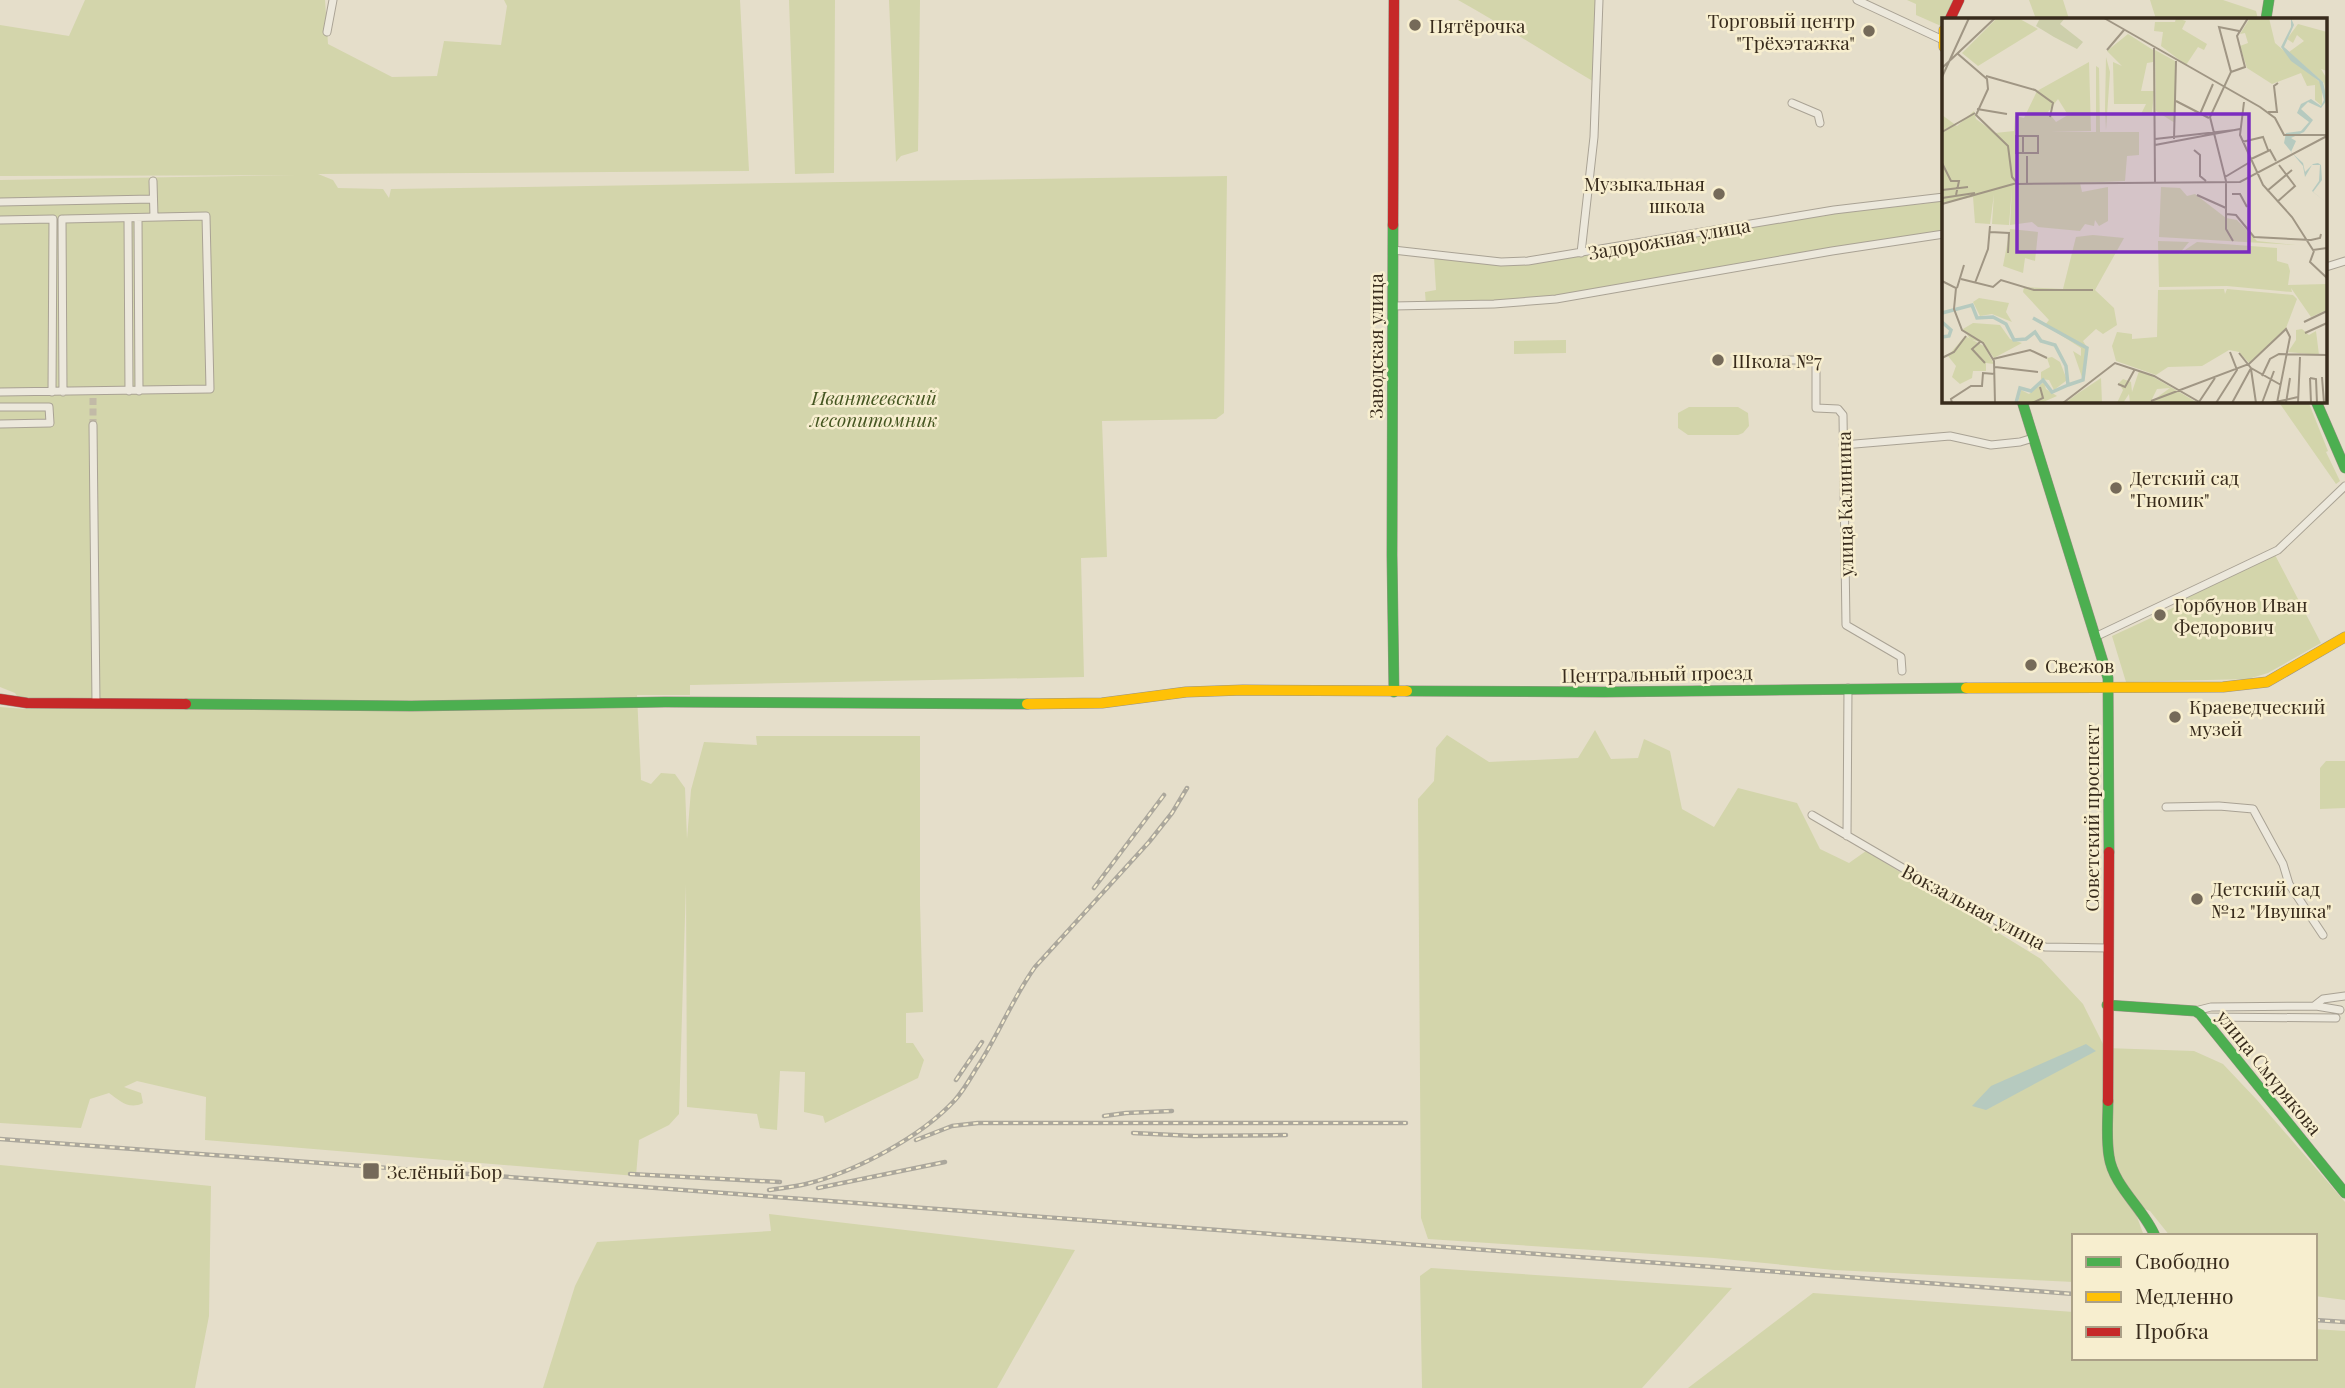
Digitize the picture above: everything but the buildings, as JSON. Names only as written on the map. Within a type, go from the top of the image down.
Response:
[{"type":"main road","name":"Заводская улица","points":[[1394,0],[1394,692]]},
{"type":"main road","points":[[1950,18],[1959,0]]},
{"type":"main road","points":[[2266,18],[2269,0]]},
{"type":"main road","name":"Советский проспект","points":[[2022,402],[2109,688],[2109,1158],[2121,1184],[2154,1234]]},
{"type":"main road","points":[[2315,402],[2344,464]]},
{"type":"main road","name":"Центральный проезд","points":[[0,699],[27,703],[411,706],[665,702],[957,705],[1102,703],[1185,692],[1225,690],[1394,692],[2251,685],[2281,675],[2345,638]]},
{"type":"main road","name":"улица Смурякова","points":[[2107,1006],[2200,1014],[2345,1193]]},
{"type":"street","points":[[327,32],[333,0]]},
{"type":"street","points":[[1581,253],[1594,137],[1599,0]]},
{"type":"street","points":[[1857,0],[1942,40]]},
{"type":"street","points":[[1792,103],[1818,114],[1820,123]]},
{"type":"street","points":[[153,181],[154,217]]},
{"type":"street","name":"Задорожная улица","points":[[1393,250],[1501,262],[1528,261],[1834,210],[1942,197]]},
{"type":"street","points":[[0,202],[153,199]]},
{"type":"street","points":[[0,220],[206,216],[210,389],[129,391],[92,395],[63,392],[0,393]]},
{"type":"street","points":[[128,218],[129,391]]},
{"type":"street","points":[[138,218],[139,391]]},
{"type":"street","points":[[52,392],[53,219]]},
{"type":"street","points":[[63,392],[64,219]]},
{"type":"street","name":"Задорожная улица","points":[[1393,306],[1494,304],[1556,299],[1942,234]]},
{"type":"street","points":[[2328,266],[2345,261]]},
{"type":"street","name":"улица Калинина","points":[[1784,360],[1816,360],[1816,408],[1838,409],[1843,415],[1846,625],[1901,657],[1902,671]]},
{"type":"street","points":[[0,407],[49,407],[50,424],[0,424]]},
{"type":"street","points":[[93,425],[96,704]]},
{"type":"street","points":[[1843,445],[1950,436],[1991,445],[2033,438]]},
{"type":"street","points":[[2095,637],[2278,550],[2345,485]]},
{"type":"street","points":[[1847,836],[1848,688]]},
{"type":"street","points":[[2166,807],[2219,806],[2253,809],[2283,864],[2289,884],[2323,935]]},
{"type":"street","name":"Вокзальная улица","points":[[1811,815],[2045,947],[2108,948]]},
{"type":"street","points":[[2313,1006],[2323,999],[2345,996]]},
{"type":"street","points":[[2200,1014],[2215,1007],[2313,1006],[2340,1010]]},
{"type":"street","points":[[2200,1014],[2336,1018]]},
{"type":"green space","name":"Ивантеевский лесопитомник","points":[[85,0],[325,0],[328,44],[392,77],[437,76],[444,41],[501,45],[507,6],[504,0],[740,0],[749,171],[318,174],[333,180],[338,188],[383,189],[389,198],[391,189],[1227,176],[1224,413],[1216,419],[1102,421],[1107,557],[1081,558],[1084,677],[690,685],[690,695],[637,695],[641,780],[651,784],[661,773],[675,774],[685,788],[687,839],[691,790],[704,742],[757,745],[756,736],[920,736],[923,1012],[906,1013],[906,1043],[913,1043],[924,1060],[918,1078],[825,1123],[823,1116],[804,1112],[805,1072],[780,1071],[777,1130],[760,1128],[757,1114],[687,1107],[686,884],[679,1114],[669,1125],[639,1140],[636,1176],[205,1140],[206,1097],[137,1081],[124,1087],[141,1093],[143,1103],[129,1105],[109,1093],[90,1099],[81,1128],[0,1123],[0,707],[26,709],[15,693],[0,687],[0,180],[297,175],[0,176],[0,25],[69,36]]},
{"type":"green space","points":[[789,0],[835,0],[834,173],[795,174]]},
{"type":"green space","points":[[889,0],[920,0],[918,151],[901,156],[896,162]]},
{"type":"green space","points":[[1458,0],[1595,0],[1596,83],[1493,20]]},
{"type":"green space","points":[[1907,0],[1954,0],[1945,18],[1942,18],[1941,26],[1916,15],[1916,4]]},
{"type":"green space","points":[[2029,0],[2063,0],[2069,18],[2036,18]]},
{"type":"green space","points":[[2150,0],[2223,0],[2256,11],[2258,18],[2156,18]]},
{"type":"green space","points":[[1942,200],[1942,232],[1565,296],[1426,305],[1425,292],[1436,290],[1434,257],[1464,262],[1528,261],[1834,210]]},
{"type":"green space","points":[[1566,340],[1566,353],[1514,354],[1514,341]]},
{"type":"green space","points":[[2279,402],[2308,402],[2328,451],[2326,452],[2340,481],[2336,484]]},
{"type":"green space","points":[[1689,407],[1738,407],[1748,413],[1749,426],[1738,435],[1688,435],[1678,428],[1678,413]]},
{"type":"green space","points":[[2275,555],[2321,643],[2268,673],[2248,679],[2126,682],[2112,636]]},
{"type":"green space","points":[[1595,730],[1611,759],[1638,758],[1644,739],[1670,751],[1682,809],[1714,827],[1738,788],[1797,803],[1820,849],[1849,863],[1866,851],[2041,959],[2083,1004],[2105,1048],[2194,1051],[2223,1064],[2345,1202],[2345,1300],[2317,1296],[2317,1234],[2168,1234],[2150,1211],[2142,1208],[2136,1214],[2143,1234],[2072,1234],[2072,1282],[1834,1270],[1714,1258],[1428,1239],[1421,1218],[1418,799],[1434,781],[1436,748],[1447,735],[1489,762],[1578,758]]},
{"type":"green space","points":[[2326,761],[2345,761],[2345,808],[2320,809],[2320,768]]},
{"type":"green space","points":[[0,1165],[211,1186],[209,1316],[195,1388],[0,1388]]},
{"type":"green space","points":[[769,1214],[1075,1250],[997,1388],[543,1388],[575,1286],[597,1242],[771,1231]]},
{"type":"green space","points":[[1431,1268],[1732,1288],[1642,1388],[1422,1388],[1420,1276]]},
{"type":"green space","points":[[1813,1293],[2072,1312],[2072,1360],[2317,1360],[2317,1329],[2345,1331],[2345,1388],[1688,1388]]},
{"type":"shaded area","points":[[2086,1044],[2096,1051],[1986,1110],[1972,1106],[1991,1086]]},
{"type":"tunnel","points":[[93,398],[93,425]]},
{"type":"railway","points":[[769,1190],[801,1185],[866,1162],[906,1140],[941,1114],[966,1085],[1035,967],[1149,842],[1172,813],[1187,788]]},
{"type":"railway","points":[[1094,888],[1164,795]]},
{"type":"railway","points":[[956,1080],[982,1042]]},
{"type":"railway","points":[[1104,1116],[1172,1111]]},
{"type":"railway","points":[[916,1140],[952,1126],[978,1123],[1406,1123]]},
{"type":"railway","points":[[1133,1133],[1194,1136],[1286,1135]]},
{"type":"railway","points":[[0,1139],[2072,1294]]},
{"type":"railway","points":[[818,1188],[945,1162]]},
{"type":"railway","points":[[630,1174],[780,1182]]},
{"type":"railway","points":[[2317,1320],[2345,1322]]},
{"type":"traffic: fast","points":[[2266,18],[2269,0]]},
{"type":"traffic: fast","points":[[1393,225],[1394,692]]},
{"type":"traffic: fast","points":[[2022,402],[2108,678],[2109,852]]},
{"type":"traffic: fast","points":[[2316,402],[2345,468]]},
{"type":"traffic: fast","points":[[1407,691],[1966,688]]},
{"type":"traffic: fast","points":[[186,704],[1027,704]]},
{"type":"traffic: fast","points":[[2107,1005],[2195,1011],[2200,1014],[2345,1193]]},
{"type":"traffic: fast","points":[[2108,1101],[2108,1142],[2112,1167],[2122,1187],[2154,1234]]},
{"type":"traffic: slow","points":[[1966,688],[2223,687],[2267,682],[2345,637]]},
{"type":"traffic: slow","points":[[1027,704],[1102,703],[1186,692],[1243,690],[1407,691]]},
{"type":"traffic: jam","points":[[1393,225],[1394,0]]},
{"type":"traffic: jam","points":[[1950,18],[1959,0]]},
{"type":"traffic: jam","points":[[0,699],[27,703],[186,704]]},
{"type":"traffic: jam","points":[[2108,1101],[2109,852]]},
{"type":"place","name":"Пятёрочка","points":[[1415,25]]},
{"type":"place","name":"Торговый центр \"Трёхэтажка\"","points":[[1869,31]]},
{"type":"place","name":"Музыкальная школа","points":[[1719,194]]},
{"type":"place","name":"Школа №7","points":[[1718,360]]},
{"type":"place","name":"Детский сад \"Гномик\"","points":[[2116,488]]},
{"type":"place","name":"Горбунов Иван Федорович","points":[[2160,615]]},
{"type":"place","name":"Свежов","points":[[2031,665]]},
{"type":"place","name":"Краеведческий музей","points":[[2175,717]]},
{"type":"place","name":"Детский сад №12 \"Ивушка\"","points":[[2197,899]]},
{"type":"place","name":"Зелёный Бор","points":[[371,1171]]}]
